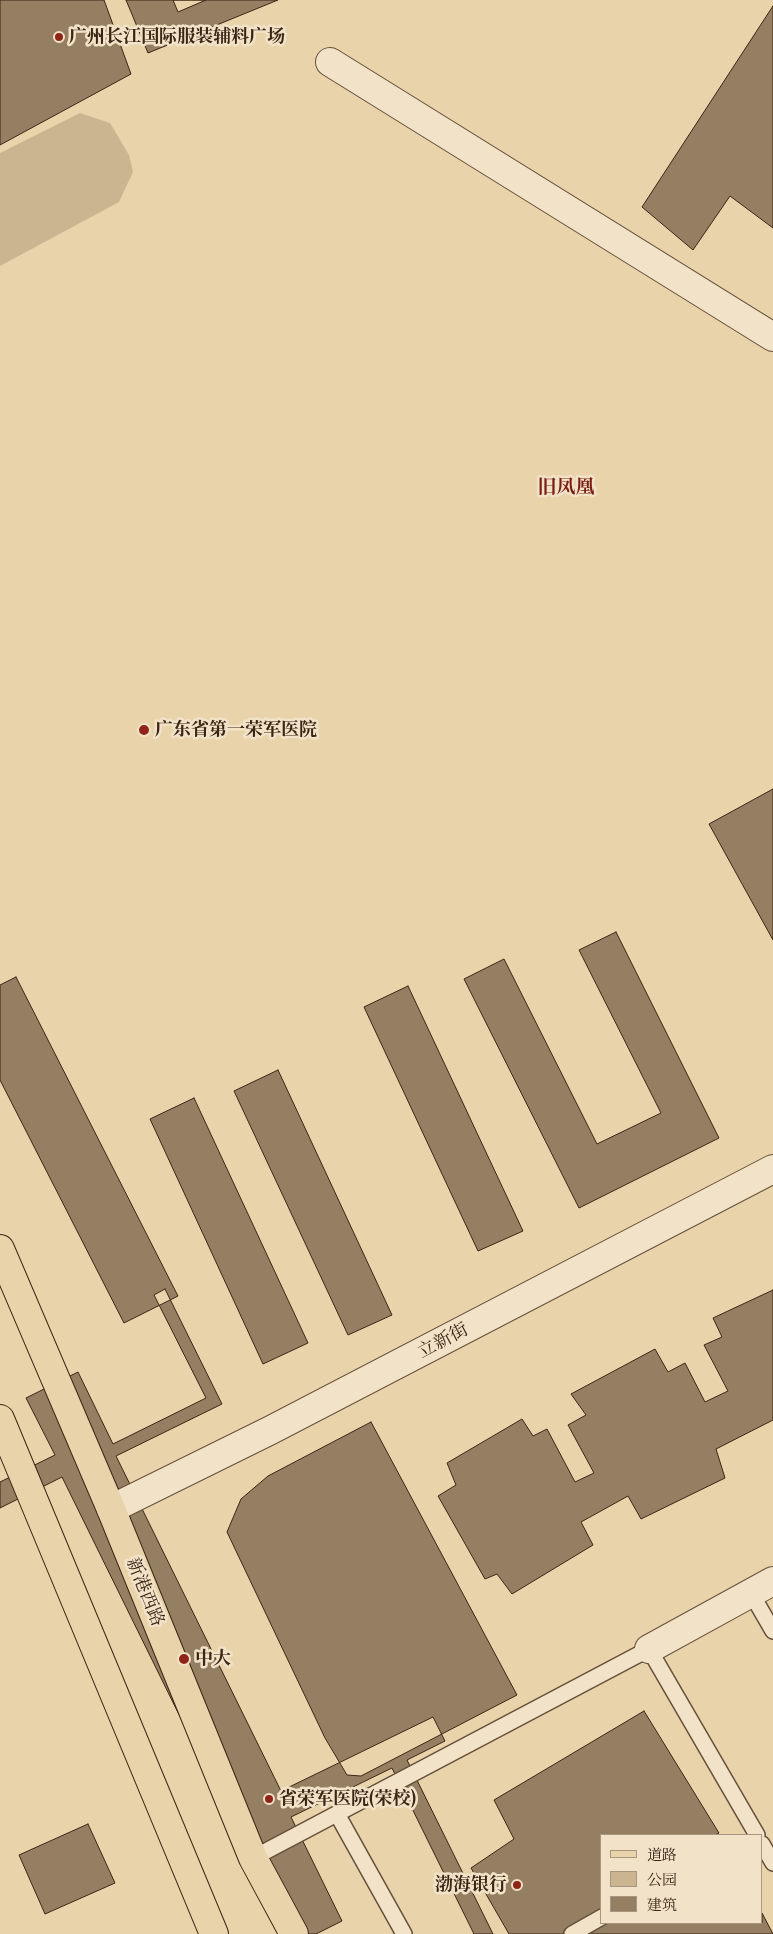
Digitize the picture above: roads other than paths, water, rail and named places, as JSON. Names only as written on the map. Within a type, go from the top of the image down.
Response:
[{"type":"main road","name":"新港西路","points":[[0,1249],[111,1509],[253,1858],[294,1934]]},
{"type":"main road","points":[[0,1419],[214,1934]]},
{"type":"street","points":[[330,62],[773,336]]},
{"type":"street","name":"立新街","points":[[111,1509],[270,1430],[773,1169]]},
{"type":"street","points":[[649,1650],[762,1587]]},
{"type":"lane","points":[[762,1587],[773,1631]]},
{"type":"lane","points":[[253,1858],[649,1650],[751,1833]]},
{"type":"lane","points":[[337,1814],[404,1934]]},
{"type":"lane","points":[[763,1846],[773,1863]]},
{"type":"lane","points":[[572,1934],[600,1918]]},
{"type":"place","name":"广州长江国际服装辅料广场","points":[[59,37]]},
{"type":"place","name":"广东省第一荣军医院","points":[[144,730]]},
{"type":"place","name":"中大","points":[[184,1659]]},
{"type":"place","name":"省荣军医院(荣校)","points":[[269,1799]]},
{"type":"place","name":"渤海银行","points":[[517,1885]]},
{"type":"district","name":"旧凤凰","points":[[566,488]]}]
